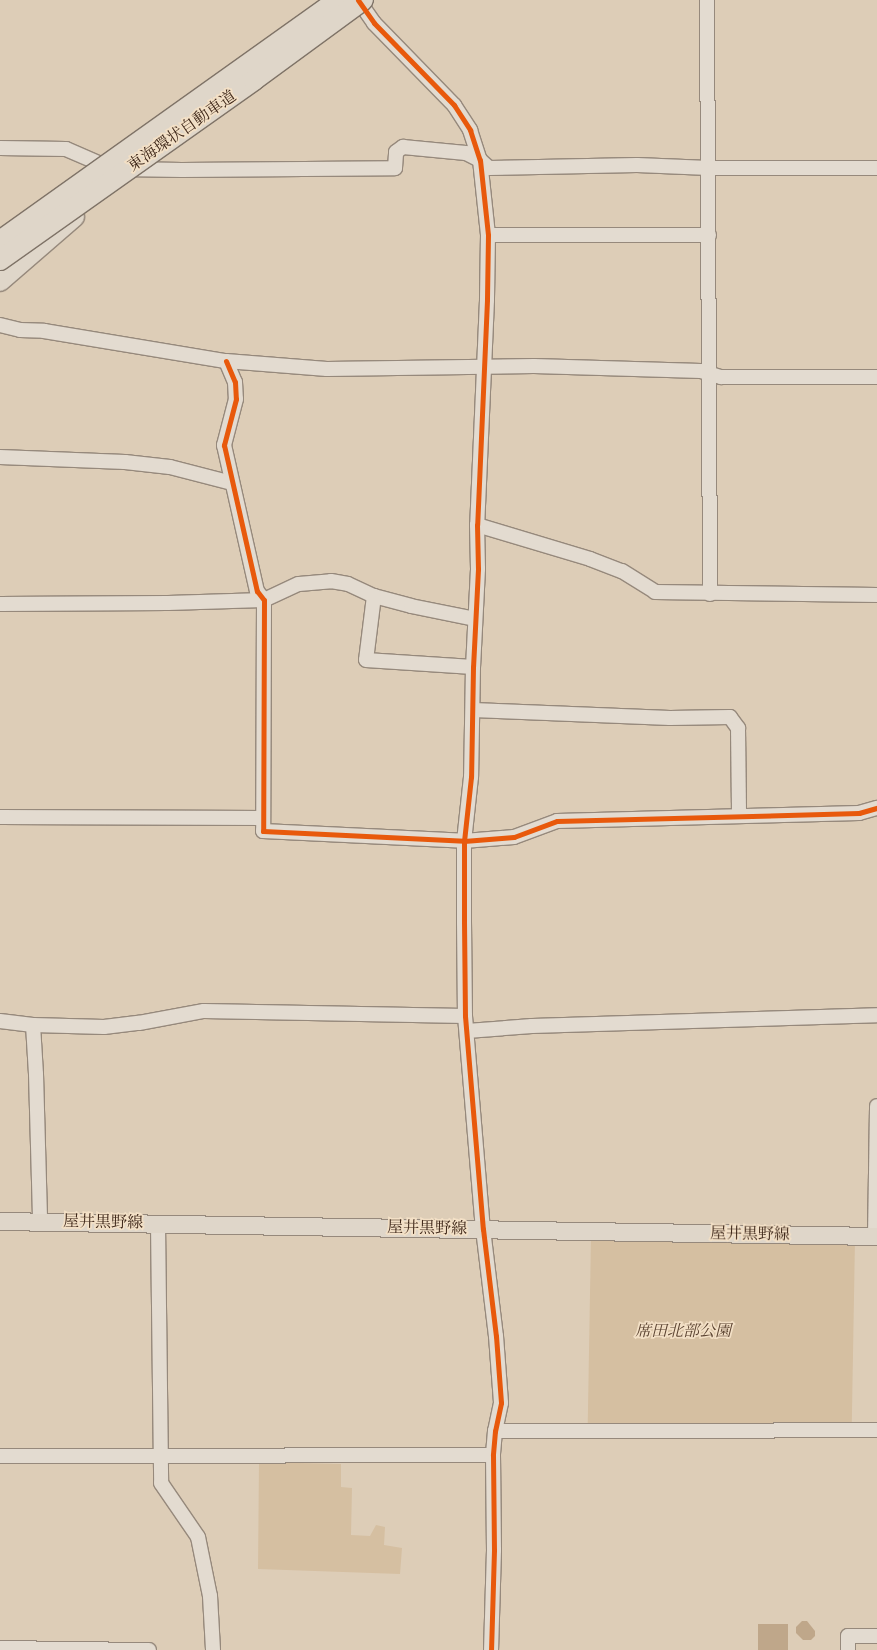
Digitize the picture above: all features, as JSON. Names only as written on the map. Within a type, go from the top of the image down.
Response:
[{"type":"highway","name":"東海環状自動車道","points":[[0,241],[338,0]]},
{"type":"highway","name":"東海環状自動車道","points":[[0,260],[363,0]]},
{"type":"highway","points":[[0,281],[123,173]]},
{"type":"main road","name":"屋井黒野線","points":[[0,1221],[876,1236]]},
{"type":"street","points":[[358,0],[374,23],[454,105],[470,130],[480,160],[488,235],[484,368],[476,525],[478,569],[474,619],[471,777],[464,841],[465,1016],[483,1229],[496,1336],[501,1404],[495,1431],[493,1455],[494,1563],[491,1650]]},
{"type":"street","points":[[707,0],[710,594]]},
{"type":"street","points":[[0,148],[66,149],[103,165],[137,170],[395,168],[396,152],[403,147],[466,152],[480,160],[489,168],[637,165],[708,168],[877,168]]},
{"type":"street","points":[[488,235],[709,235]]},
{"type":"street","points":[[0,325],[20,330],[44,331],[226,361],[327,369],[484,368],[534,366],[701,371],[721,377],[877,377]]},
{"type":"street","points":[[226,361],[236,382],[236,399],[224,445],[257,591],[264,600],[263,831],[464,841],[514,837],[557,821],[859,813],[877,808]]},
{"type":"street","points":[[0,457],[125,462],[170,467],[232,483]]},
{"type":"street","points":[[476,525],[590,559],[622,571],[654,592],[710,594],[877,595]]},
{"type":"street","points":[[0,604],[168,603],[264,600],[299,584],[332,581],[348,584],[374,596],[411,606],[474,619]]},
{"type":"street","points":[[374,596],[366,660],[473,667]]},
{"type":"street","points":[[473,710],[670,718],[730,717],[738,728],[739,816]]},
{"type":"street","points":[[0,817],[264,818]]},
{"type":"street","points":[[0,1021],[33,1025],[104,1027],[139,1023],[204,1011],[465,1016]]},
{"type":"street","points":[[467,1032],[532,1026],[877,1015]]},
{"type":"street","points":[[33,1025],[40,1221]]},
{"type":"street","points":[[876,1236],[877,1106]]},
{"type":"street","points":[[158,1224],[161,1483],[198,1537],[210,1596],[212,1650]]},
{"type":"street","points":[[495,1431],[877,1430]]},
{"type":"street","points":[[0,1456],[493,1455]]},
{"type":"street","points":[[848,1650],[848,1636],[877,1636]]},
{"type":"street","points":[[0,1648],[149,1650]]},
{"type":"green space","name":"席田北部公園","points":[[591,1237],[855,1242],[852,1428],[588,1423]]},
{"type":"green space","points":[[259,1462],[341,1464],[341,1487],[352,1488],[351,1535],[370,1536],[376,1525],[385,1527],[384,1545],[402,1548],[400,1574],[258,1569]]},
{"type":"shaded area","points":[[802,1621],[807,1621],[815,1631],[815,1636],[811,1640],[803,1640],[796,1633],[796,1627]]},
{"type":"shaded area","points":[[758,1624],[788,1624],[788,1650],[758,1650]]},
{"type":"cycle path","points":[[358,0],[374,23],[454,105],[470,130],[480,160],[488,235],[487,300],[477,525],[478,569],[473,667],[471,777],[464,841],[464,922],[465,1016],[483,1229],[496,1336],[501,1403],[495,1431],[493,1455],[494,1550],[491,1650]]},
{"type":"cycle path","points":[[226,361],[235,382],[236,399],[224,445],[257,591],[264,600],[263,831],[464,841],[514,837],[557,821],[859,813],[877,808]]}]
